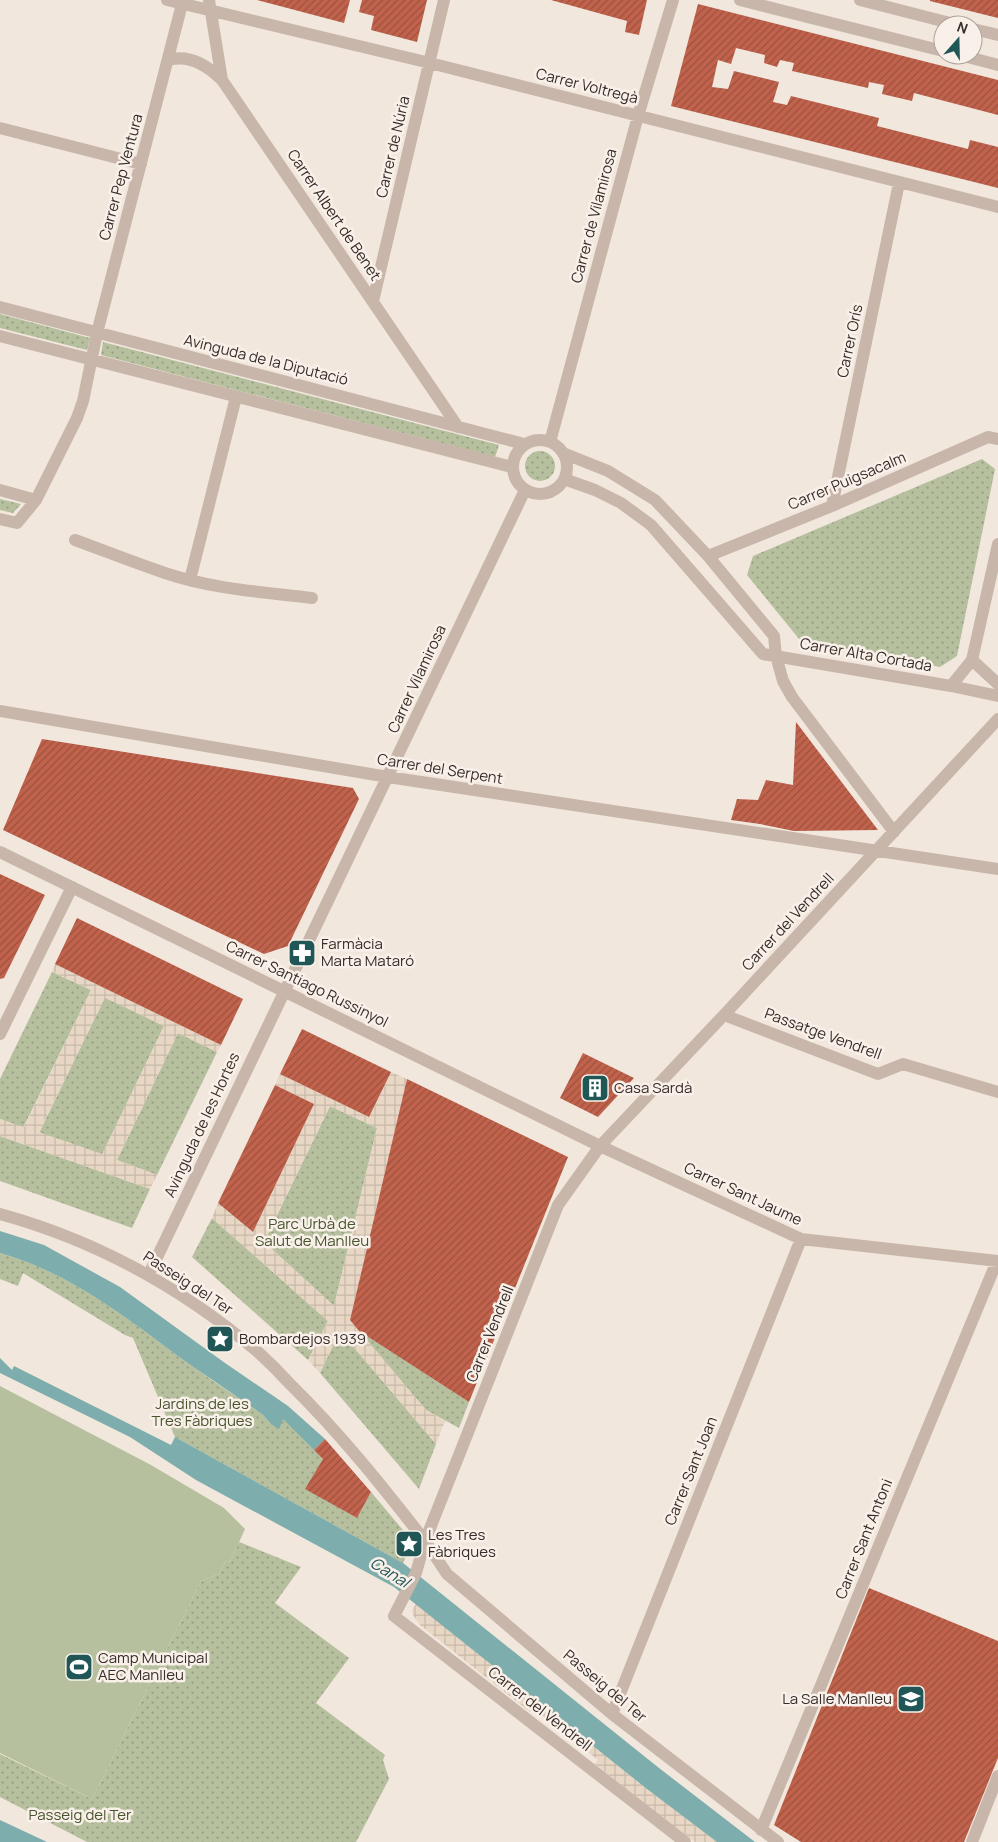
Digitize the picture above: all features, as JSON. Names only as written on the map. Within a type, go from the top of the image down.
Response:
[{"type":"street","name":"Carrer Voltregà","points":[[167,0],[210,5],[430,63],[998,207]]},
{"type":"street","name":"Carrer de Núria","points":[[373,301],[444,0]]},
{"type":"street","name":"Carrer de Vilamirosa","points":[[550,442],[638,116],[673,0]]},
{"type":"street","points":[[740,0],[933,48]]},
{"type":"street","points":[[860,0],[933,19]]},
{"type":"street","name":"Carrer Pep Ventura","points":[[0,519],[18,523],[36,500],[84,401],[97,333],[182,2]]},
{"type":"street","name":"Carrer Albert de Benet","points":[[210,5],[222,80],[458,427]]},
{"type":"street","points":[[983,31],[998,35]]},
{"type":"street","points":[[168,60],[178,57],[189,59],[207,67],[222,80]]},
{"type":"street","points":[[983,61],[998,65]]},
{"type":"street","points":[[0,128],[141,164]]},
{"type":"street","name":"Carrer Orís","points":[[832,506],[899,183]]},
{"type":"street","name":"Avinguda de la Diputació","points":[[0,307],[524,444]]},
{"type":"street","points":[[0,336],[512,467]]},
{"type":"street","points":[[190,580],[236,397]]},
{"type":"street","name":"Carrer Puigsacalm","points":[[708,556],[832,506],[988,437],[998,439]]},
{"type":"street","points":[[541,440],[550,442],[558,446],[563,453],[566,462],[564,479],[551,491],[542,494],[525,490],[518,484],[512,467],[518,450],[524,444],[541,440]]},
{"type":"street","points":[[563,453],[608,471],[655,500],[708,556],[774,636],[776,656],[783,681],[792,697],[894,832]]},
{"type":"street","name":"Carrer Alta Cortada","points":[[564,479],[604,494],[651,525],[763,654],[951,686],[998,696]]},
{"type":"street","points":[[0,490],[36,500]]},
{"type":"street","name":"Carrer Vilamirosa","points":[[284,990],[525,490]]},
{"type":"street","points":[[75,540],[166,574],[190,580],[312,598]]},
{"type":"street","points":[[951,686],[972,660],[998,544]]},
{"type":"street","points":[[972,660],[998,684]]},
{"type":"street","name":"Carrer del Serpent","points":[[0,711],[388,777],[998,869]]},
{"type":"street","name":"Carrer del Vendrell","points":[[600,1146],[724,1016],[998,719]]},
{"type":"street","name":"Carrer Santiago Russinyol","points":[[0,852],[600,1146]]},
{"type":"street","points":[[0,1034],[72,887]]},
{"type":"street","name":"Avinguda de les Hortes","points":[[149,1274],[284,990]]},
{"type":"street","name":"Passatge Vendrell","points":[[724,1016],[878,1074],[903,1064],[998,1092]]},
{"type":"street","name":"Carrer Sant Jaume","points":[[600,1146],[801,1239],[997,1261]]},
{"type":"street","name":"Carrer Vendrell","points":[[425,1542],[558,1205],[600,1146]]},
{"type":"street","name":"Passeig del Ter","points":[[0,1214],[30,1222],[90,1245],[149,1274],[207,1312],[259,1353],[323,1417],[364,1464],[425,1542],[447,1574],[612,1714],[778,1842]]},
{"type":"street","name":"Carrer Sant Joan","points":[[612,1714],[801,1239]]},
{"type":"street","name":"Carrer Sant Antoni","points":[[761,1830],[997,1261]]},
{"type":"street","name":"Carrer del Vendrell","points":[[425,1542],[416,1573],[394,1616],[685,1842]]},
{"type":"street","points":[[972,1842],[998,1776]]},
{"type":"green space","points":[[0,314],[90,338],[87,350],[0,328]]},
{"type":"green space","points":[[103,342],[499,445],[495,457],[101,355]]},
{"type":"green space","points":[[540,451],[546,452],[554,460],[554,472],[546,480],[540,481],[534,480],[526,472],[525,466],[526,460],[534,452]]},
{"type":"green space","points":[[982,459],[995,469],[957,656],[940,667],[800,640],[747,575],[753,556]]},
{"type":"green space","points":[[0,499],[21,504],[13,513],[0,510]]},
{"type":"green space","points":[[52,972],[91,990],[23,1128],[0,1119],[0,1079]]},
{"type":"green space","points":[[105,997],[164,1026],[102,1155],[39,1133]]},
{"type":"green space","points":[[178,1033],[217,1052],[157,1175],[117,1160]]},
{"type":"green space","name":"Parc Urbà de Salut de Manlleu","points":[[330,1106],[377,1128],[334,1306],[264,1242]]},
{"type":"green space","points":[[0,1136],[150,1189],[132,1228],[0,1181]]},
{"type":"green space","points":[[212,1218],[328,1321],[308,1360],[192,1257]]},
{"type":"green space","name":"Jardins de les Tres Fàbriques","points":[[0,1253],[47,1271],[92,1295],[263,1415],[271,1424],[283,1418],[323,1459],[306,1489],[357,1518],[371,1492],[413,1542],[403,1563],[175,1437],[133,1338],[23,1273],[18,1286],[0,1279]]},
{"type":"green space","points":[[340,1331],[436,1444],[419,1489],[320,1373]]},
{"type":"green space","points":[[359,1331],[469,1402],[459,1428],[426,1410]]},
{"type":"green space","name":"Camp Municipal AEC Manlleu","points":[[0,1386],[151,1465],[224,1508],[245,1529],[230,1562],[226,1561],[219,1574],[201,1581],[92,1799],[0,1753]]},
{"type":"green space","points":[[239,1542],[301,1567],[275,1603],[349,1658],[316,1703],[385,1755],[383,1760],[389,1779],[356,1842],[87,1842],[0,1797],[0,1754],[92,1799],[201,1581],[219,1574],[226,1561],[230,1562]]},
{"type":"shaded area","points":[[55,964],[221,1045],[217,1052],[178,1033],[117,1160],[157,1175],[150,1189],[0,1136],[0,1119],[24,1127],[91,990],[52,972]],"holes":[[[105,998],[164,1026],[102,1154],[39,1132]]]},
{"type":"shaded area","points":[[391,1072],[407,1079],[350,1320],[426,1410],[445,1421],[436,1444],[340,1331],[320,1373],[308,1360],[328,1321],[212,1218],[218,1203],[253,1232],[314,1104],[275,1085],[280,1074],[369,1117]],"holes":[[[330,1106],[377,1128],[334,1306],[264,1242]]]},
{"type":"shaded area","points":[[416,1604],[647,1789],[717,1842],[695,1842],[646,1805],[595,1764],[598,1760],[534,1709],[530,1712],[420,1625],[412,1610]]},
{"type":"water","points":[[0,1231],[44,1245],[120,1287],[288,1406],[325,1439],[314,1450],[283,1419],[279,1429],[271,1424],[263,1415],[92,1295],[47,1271],[0,1253]]},
{"type":"water","name":"Canal","points":[[0,1358],[12,1370],[14,1366],[171,1445],[175,1437],[403,1563],[659,1768],[755,1842],[717,1842],[647,1789],[394,1587],[196,1480],[130,1437],[0,1373]]},
{"type":"water","points":[[0,1820],[47,1842],[0,1842]]},
{"type":"building","points":[[257,0],[350,0],[344,23]]},
{"type":"building","points":[[362,0],[427,0],[417,42],[371,30],[374,16],[359,12]]},
{"type":"building","points":[[551,0],[647,0],[639,35],[625,32],[627,21]]},
{"type":"building","points":[[998,0],[998,18],[930,1]]},
{"type":"building","points":[[698,4],[998,80],[998,115],[914,93],[912,101],[882,94],[884,85],[869,82],[868,88],[792,71],[794,63],[780,60],[777,67],[764,63],[765,55],[736,48],[731,64],[718,60],[712,87],[728,89],[734,71],[779,82],[773,102],[787,105],[791,96],[879,118],[877,126],[968,149],[970,140],[998,147],[998,188],[671,106]]},
{"type":"building","points":[[796,722],[878,830],[794,831],[731,820],[737,799],[758,800],[766,780],[793,785]]},
{"type":"building","points":[[42,739],[353,788],[359,799],[288,946],[264,954],[3,830]]},
{"type":"building","points":[[0,874],[45,895],[4,978],[0,979]]},
{"type":"building","points":[[77,918],[243,999],[221,1045],[55,964]]},
{"type":"building","points":[[302,1029],[391,1072],[369,1117],[280,1074]]},
{"type":"building","name":"Casa Sardà","points":[[583,1053],[634,1078],[598,1117],[560,1098]]},
{"type":"building","points":[[407,1079],[568,1157],[469,1402],[359,1331],[350,1320]]},
{"type":"building","points":[[275,1085],[314,1104],[253,1232],[218,1203]]},
{"type":"building","points":[[325,1439],[371,1492],[357,1518],[305,1489],[323,1459],[314,1450]]},
{"type":"building","name":"La Salle Manlleu","points":[[869,1588],[998,1641],[998,1758],[964,1842],[801,1842],[774,1825]]},
{"type":"place","name":"Farmàcia Marta Mataró","points":[[302,953]]},
{"type":"place","name":"Casa Sardà","points":[[595,1088]]},
{"type":"place","name":"Bombardejos 1939","points":[[220,1339]]},
{"type":"place","name":"Les Tres Fàbriques","points":[[409,1544]]},
{"type":"place","name":"Camp Municipal AEC Manlleu","points":[[79,1667]]},
{"type":"place","name":"La Salle Manlleu","points":[[911,1699]]}]
